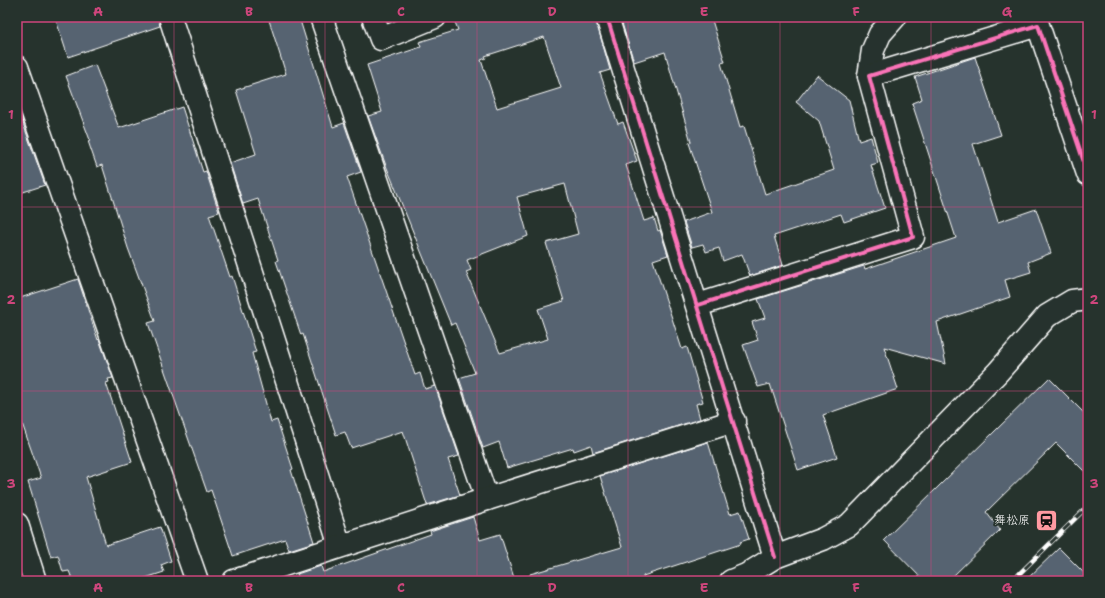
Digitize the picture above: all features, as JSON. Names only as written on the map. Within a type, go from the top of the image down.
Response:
[{"type":"street","points":[[170,17],[340,546]]},
{"type":"street","points":[[321,17],[487,499]]},
{"type":"street","points":[[373,17],[381,39],[435,17]]},
{"type":"street","points":[[607,17],[775,556]]},
{"type":"street","points":[[698,305],[913,237],[868,76],[873,50],[880,34],[895,17]]},
{"type":"street","points":[[868,76],[1038,24],[1088,174]]},
{"type":"street","points":[[17,66],[196,581]]},
{"type":"street","points":[[731,581],[746,575],[775,556],[823,540],[849,525],[998,372],[1047,316],[1072,301],[1088,300]]},
{"type":"street","points":[[234,581],[734,421]]},
{"type":"street","points":[[17,524],[35,581]]},
{"type":"building","points":[[55,17],[158,17],[160,26],[68,57]]},
{"type":"building","points":[[268,17],[299,17],[333,127],[344,123],[361,172],[347,177],[415,375],[420,373],[425,389],[435,386],[459,456],[448,459],[460,495],[427,505],[403,431],[351,448],[345,432],[336,435],[303,334],[301,335],[276,261],[278,260],[258,199],[243,204],[230,163],[256,154],[236,90],[286,74]]},
{"type":"building","points":[[470,17],[595,17],[610,70],[600,73],[618,124],[623,122],[637,161],[626,165],[644,221],[654,218],[658,231],[660,230],[668,255],[653,260],[682,349],[687,347],[703,402],[696,404],[700,419],[593,453],[591,445],[574,451],[573,448],[507,468],[499,442],[483,448],[459,378],[475,373],[455,323],[451,325],[385,163],[368,116],[382,112],[367,65],[421,47],[419,42],[458,30],[455,22]],"holes":[[[544,37],[561,88],[497,108],[481,60],[486,58],[485,56]],[[565,184],[578,234],[546,243],[564,301],[538,309],[548,339],[500,353],[466,272],[471,270],[467,260],[528,236],[517,197]]]},
{"type":"building","points":[[620,17],[711,17],[725,62],[721,63],[740,127],[744,126],[765,194],[834,170],[819,121],[796,102],[817,75],[849,100],[859,141],[871,137],[878,163],[871,165],[885,208],[844,222],[841,214],[774,236],[783,265],[750,276],[742,254],[723,261],[719,248],[706,252],[703,244],[692,247],[684,222],[712,212],[689,143],[691,142],[665,52],[634,62]]},
{"type":"building","points":[[975,57],[1001,135],[973,144],[998,222],[1036,209],[1051,253],[1028,262],[1031,272],[1005,280],[1010,297],[937,322],[946,364],[884,347],[898,389],[823,415],[837,457],[798,470],[770,384],[758,387],[743,345],[758,340],[752,322],[765,318],[758,299],[864,266],[865,269],[956,238],[912,103],[922,99],[915,77]]},
{"type":"building","points":[[95,65],[119,128],[182,107],[203,172],[206,171],[219,212],[209,215],[230,277],[232,276],[256,352],[252,353],[271,422],[277,420],[314,542],[289,550],[285,539],[233,556],[211,490],[207,492],[148,323],[155,321],[128,248],[102,165],[97,167],[88,141],[90,140],[66,76]]},
{"type":"building","points":[[17,112],[19,112],[45,185],[17,194]]},
{"type":"building","points":[[78,279],[98,340],[99,339],[113,378],[108,379],[109,382],[106,383],[132,462],[86,477],[106,545],[160,527],[171,561],[161,565],[164,572],[136,581],[73,581],[69,571],[63,572],[58,555],[51,557],[28,482],[41,478],[17,409],[17,299]]},
{"type":"building","points":[[1049,378],[1088,417],[1088,475],[1056,443],[986,512],[1000,530],[948,581],[924,581],[884,540]]},
{"type":"building","points":[[708,442],[730,514],[740,511],[749,539],[740,542],[741,544],[643,576],[644,581],[531,581],[530,574],[622,547],[600,476]]},
{"type":"building","points":[[473,517],[480,540],[500,534],[515,581],[300,581],[297,574],[321,566],[323,572],[431,534],[430,531]]},
{"type":"building","points":[[1059,548],[1088,577],[1088,581],[1025,581]]},
{"type":"railway","points":[[1012,581],[1088,506]]},
{"type":"cycle path","points":[[607,17],[775,557]]},
{"type":"cycle path","points":[[698,305],[913,237],[869,76],[1038,25],[1088,174]]},
{"type":"place","name":"舞松原","points":[[1046,520]]}]
